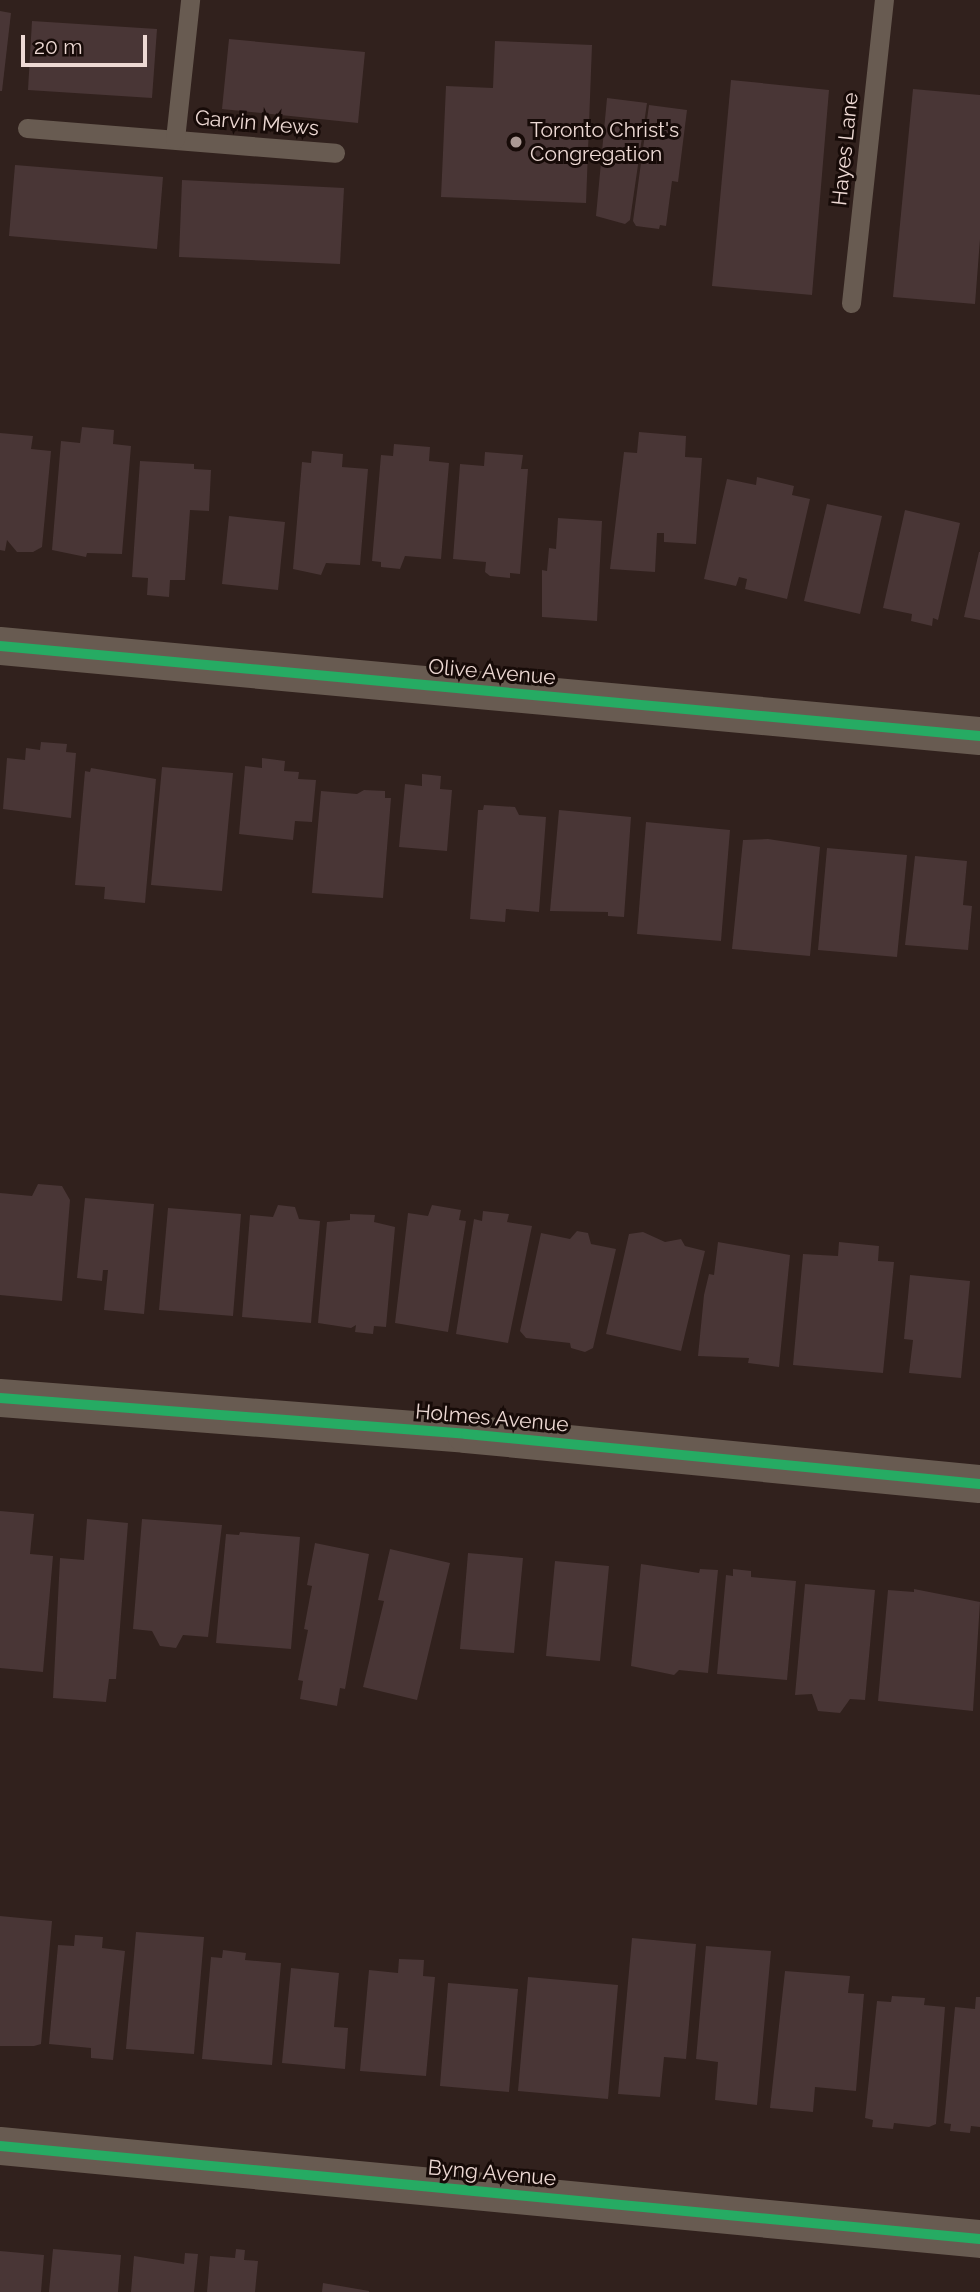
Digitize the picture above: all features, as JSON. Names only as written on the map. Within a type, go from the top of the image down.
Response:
[{"type":"street","name":"Olive Avenue","points":[[0,646],[980,736]]},
{"type":"street","name":"Holmes Avenue","points":[[0,1398],[466,1434],[980,1484]]},
{"type":"street","name":"Byng Avenue","points":[[0,2146],[980,2239]]},
{"type":"lane","name":"Garvin Mews","points":[[175,139],[190,0]]},
{"type":"lane","name":"Hayes Lane","points":[[851,303],[884,0]]},
{"type":"lane","name":"Garvin Mews","points":[[27,128],[335,153]]},
{"type":"building","points":[[0,11],[11,13],[2,91],[0,91]]},
{"type":"building","points":[[32,21],[157,29],[152,98],[28,90]]},
{"type":"building","points":[[229,39],[365,52],[358,123],[222,109]]},
{"type":"building","name":"Toronto Christ's Congregation","points":[[495,41],[592,45],[586,203],[441,197],[446,86],[493,88]]},
{"type":"building","points":[[731,80],[829,90],[812,295],[712,286]]},
{"type":"building","points":[[913,89],[980,95],[980,239],[975,304],[893,297]]},
{"type":"building","points":[[607,98],[647,103],[630,220],[625,224],[596,216]]},
{"type":"building","points":[[649,105],[687,110],[678,182],[672,181],[666,226],[660,225],[659,229],[636,226],[633,221]]},
{"type":"building","points":[[15,165],[163,177],[157,249],[9,236]]},
{"type":"building","points":[[182,180],[344,188],[340,264],[179,257]]},
{"type":"building","points":[[82,427],[114,430],[113,444],[131,446],[122,554],[87,553],[86,557],[52,550],[61,441],[80,443]]},
{"type":"building","points":[[639,432],[686,436],[685,457],[702,458],[696,544],[664,542],[664,533],[657,533],[655,572],[610,569],[624,452],[637,453]]},
{"type":"building","points":[[0,433],[33,436],[31,449],[51,451],[42,547],[33,552],[17,552],[7,540],[5,551],[0,550]]},
{"type":"building","points":[[394,444],[430,447],[429,461],[449,463],[441,559],[405,556],[400,569],[381,567],[381,562],[372,561],[381,455],[393,456]]},
{"type":"building","points":[[312,451],[343,454],[342,467],[368,469],[360,565],[326,563],[321,575],[293,569],[302,462],[311,463]]},
{"type":"building","points":[[485,452],[523,455],[521,469],[528,469],[520,574],[510,573],[510,578],[490,576],[485,572],[486,562],[453,559],[460,464],[484,466]]},
{"type":"building","points":[[140,461],[194,464],[194,469],[211,470],[209,511],[190,510],[185,580],[170,580],[169,597],[147,595],[148,578],[132,577]]},
{"type":"building","points":[[757,477],[794,486],[792,495],[810,499],[787,599],[745,589],[747,579],[739,577],[736,586],[704,579],[727,479],[756,485]]},
{"type":"building","points":[[827,504],[882,516],[860,614],[804,601]]},
{"type":"building","points":[[905,510],[960,523],[938,620],[933,618],[932,626],[911,621],[912,614],[883,608]]},
{"type":"building","points":[[229,516],[285,522],[278,590],[222,584]]},
{"type":"building","points":[[558,518],[602,521],[597,621],[542,617],[542,570],[547,571],[549,548],[556,549]]},
{"type":"building","points":[[980,552],[980,620],[964,617]]},
{"type":"building","points":[[41,742],[67,744],[66,752],[76,753],[71,818],[3,809],[7,758],[25,760],[26,748],[40,750]]},
{"type":"building","points":[[262,758],[285,761],[284,771],[299,772],[298,779],[316,780],[312,822],[295,821],[293,840],[239,834],[245,766],[262,768]]},
{"type":"building","points":[[162,767],[233,773],[222,891],[151,885]]},
{"type":"building","points":[[91,768],[156,779],[145,903],[104,899],[105,887],[75,885],[85,771],[90,772]]},
{"type":"building","points":[[422,774],[441,776],[440,789],[452,790],[447,851],[399,847],[405,784],[422,786]]},
{"type":"building","points":[[364,790],[385,791],[385,798],[391,798],[383,898],[312,893],[321,791],[357,794]]},
{"type":"building","points":[[484,805],[515,807],[519,815],[546,817],[539,912],[506,909],[505,922],[470,919],[478,810],[483,810]]},
{"type":"building","points":[[559,810],[631,817],[624,917],[608,916],[608,912],[550,911]]},
{"type":"building","points":[[646,822],[730,830],[721,941],[637,934]]},
{"type":"building","points":[[768,839],[820,847],[810,956],[732,949],[743,840]]},
{"type":"building","points":[[827,848],[907,855],[897,957],[818,950]]},
{"type":"building","points":[[915,856],[967,861],[963,905],[972,906],[968,950],[905,945]]},
{"type":"building","points":[[38,1184],[62,1186],[70,1200],[62,1301],[0,1295],[0,1193],[32,1196]]},
{"type":"building","points":[[85,1198],[154,1204],[144,1314],[104,1310],[108,1270],[103,1270],[102,1281],[77,1278]]},
{"type":"building","points":[[278,1205],[295,1207],[299,1219],[320,1221],[311,1323],[242,1317],[250,1215],[273,1217]]},
{"type":"building","points":[[432,1205],[461,1210],[459,1220],[466,1221],[448,1332],[395,1323],[408,1213],[428,1216]]},
{"type":"building","points":[[168,1208],[241,1214],[233,1316],[159,1310]]},
{"type":"building","points":[[483,1211],[509,1214],[507,1222],[532,1226],[508,1343],[456,1334],[474,1219],[482,1221]]},
{"type":"building","points":[[350,1214],[375,1215],[374,1222],[395,1227],[386,1327],[374,1326],[373,1334],[355,1332],[356,1325],[351,1328],[318,1323],[327,1222],[350,1220]]},
{"type":"building","points":[[577,1231],[588,1233],[591,1244],[616,1249],[593,1348],[585,1352],[571,1348],[570,1343],[526,1338],[520,1331],[541,1233],[570,1239]]},
{"type":"building","points":[[643,1232],[665,1242],[681,1239],[685,1246],[705,1251],[681,1351],[606,1334],[629,1234]]},
{"type":"building","points":[[718,1242],[790,1255],[779,1367],[748,1363],[749,1358],[698,1356],[704,1295],[709,1274],[714,1275]]},
{"type":"building","points":[[839,1242],[879,1246],[878,1261],[894,1262],[883,1373],[793,1365],[803,1254],[838,1256]]},
{"type":"building","points":[[910,1275],[970,1281],[961,1378],[909,1373],[913,1340],[904,1339]]},
{"type":"building","points":[[0,1511],[34,1514],[30,1554],[53,1556],[43,1672],[0,1668]]},
{"type":"building","points":[[87,1519],[128,1523],[116,1679],[109,1679],[106,1702],[53,1698],[60,1558],[84,1560]]},
{"type":"building","points":[[142,1519],[222,1525],[208,1637],[183,1635],[176,1648],[160,1646],[152,1631],[133,1629]]},
{"type":"building","points":[[240,1532],[300,1537],[291,1649],[216,1643],[226,1534],[239,1535]]},
{"type":"building","points":[[315,1543],[369,1554],[345,1689],[340,1688],[337,1706],[300,1699],[303,1681],[298,1680],[308,1630],[304,1629],[312,1586],[307,1585]]},
{"type":"building","points":[[390,1549],[450,1563],[417,1700],[363,1687],[384,1601],[378,1600]]},
{"type":"building","points":[[468,1553],[523,1558],[514,1653],[460,1649]]},
{"type":"building","points":[[555,1561],[609,1566],[600,1661],[546,1656]]},
{"type":"building","points":[[641,1564],[699,1573],[700,1569],[718,1570],[708,1673],[679,1670],[674,1675],[631,1666]]},
{"type":"building","points":[[733,1569],[751,1571],[751,1577],[796,1581],[787,1680],[717,1674],[726,1575],[733,1576]]},
{"type":"building","points":[[805,1584],[875,1590],[865,1700],[850,1699],[840,1713],[818,1711],[812,1694],[795,1695]]},
{"type":"building","points":[[914,1589],[980,1602],[973,1711],[878,1701],[888,1590],[914,1592]]},
{"type":"building","points":[[0,1916],[52,1921],[41,2044],[0,2046]]},
{"type":"building","points":[[136,1932],[204,1937],[194,2054],[126,2049]]},
{"type":"building","points":[[75,1935],[103,1937],[102,1948],[125,1951],[113,2060],[91,2058],[91,2048],[49,2044],[58,1945],[74,1946]]},
{"type":"building","points":[[632,1938],[696,1944],[686,2059],[664,2057],[660,2097],[618,2094]]},
{"type":"building","points":[[706,1946],[771,1951],[757,2105],[715,2100],[718,2062],[696,2059]]},
{"type":"building","points":[[223,1950],[246,1953],[245,1960],[281,1963],[272,2065],[202,2059],[211,1957],[222,1958]]},
{"type":"building","points":[[399,1959],[424,1960],[423,1976],[435,1977],[426,2076],[360,2071],[369,1970],[398,1973]]},
{"type":"building","points":[[291,1968],[339,1973],[334,2027],[348,2028],[345,2069],[282,2063]]},
{"type":"building","points":[[785,1971],[850,1976],[848,1993],[864,1994],[856,2091],[815,2087],[813,2112],[770,2108]]},
{"type":"building","points":[[528,1977],[618,1985],[608,2099],[518,2091]]},
{"type":"building","points":[[448,1983],[518,1989],[509,2092],[440,2086]]},
{"type":"building","points":[[892,1996],[925,1998],[924,2005],[945,2007],[936,2124],[929,2127],[894,2123],[893,2129],[872,2127],[873,2120],[865,2118],[877,2001],[891,2002]]},
{"type":"building","points":[[976,1997],[980,1997],[980,2127],[971,2126],[970,2133],[950,2131],[951,2124],[944,2123],[955,2007],[975,2009]]},
{"type":"building","points":[[53,2249],[121,2255],[118,2292],[49,2292]]},
{"type":"building","points":[[236,2249],[245,2250],[244,2260],[258,2261],[255,2292],[207,2292],[210,2256],[235,2258]]},
{"type":"building","points":[[0,2251],[44,2255],[41,2292],[0,2292]]},
{"type":"building","points":[[185,2253],[198,2254],[194,2292],[131,2292],[134,2256],[184,2264]]},
{"type":"building","points":[[323,2283],[369,2291],[369,2292],[322,2292]]},
{"type":"cycle path","points":[[0,646],[980,736]]},
{"type":"cycle path","points":[[0,1398],[466,1434],[980,1484]]},
{"type":"cycle path","points":[[0,2146],[980,2239]]},
{"type":"place","name":"Toronto Christ's Congregation","points":[[516,142]]}]
